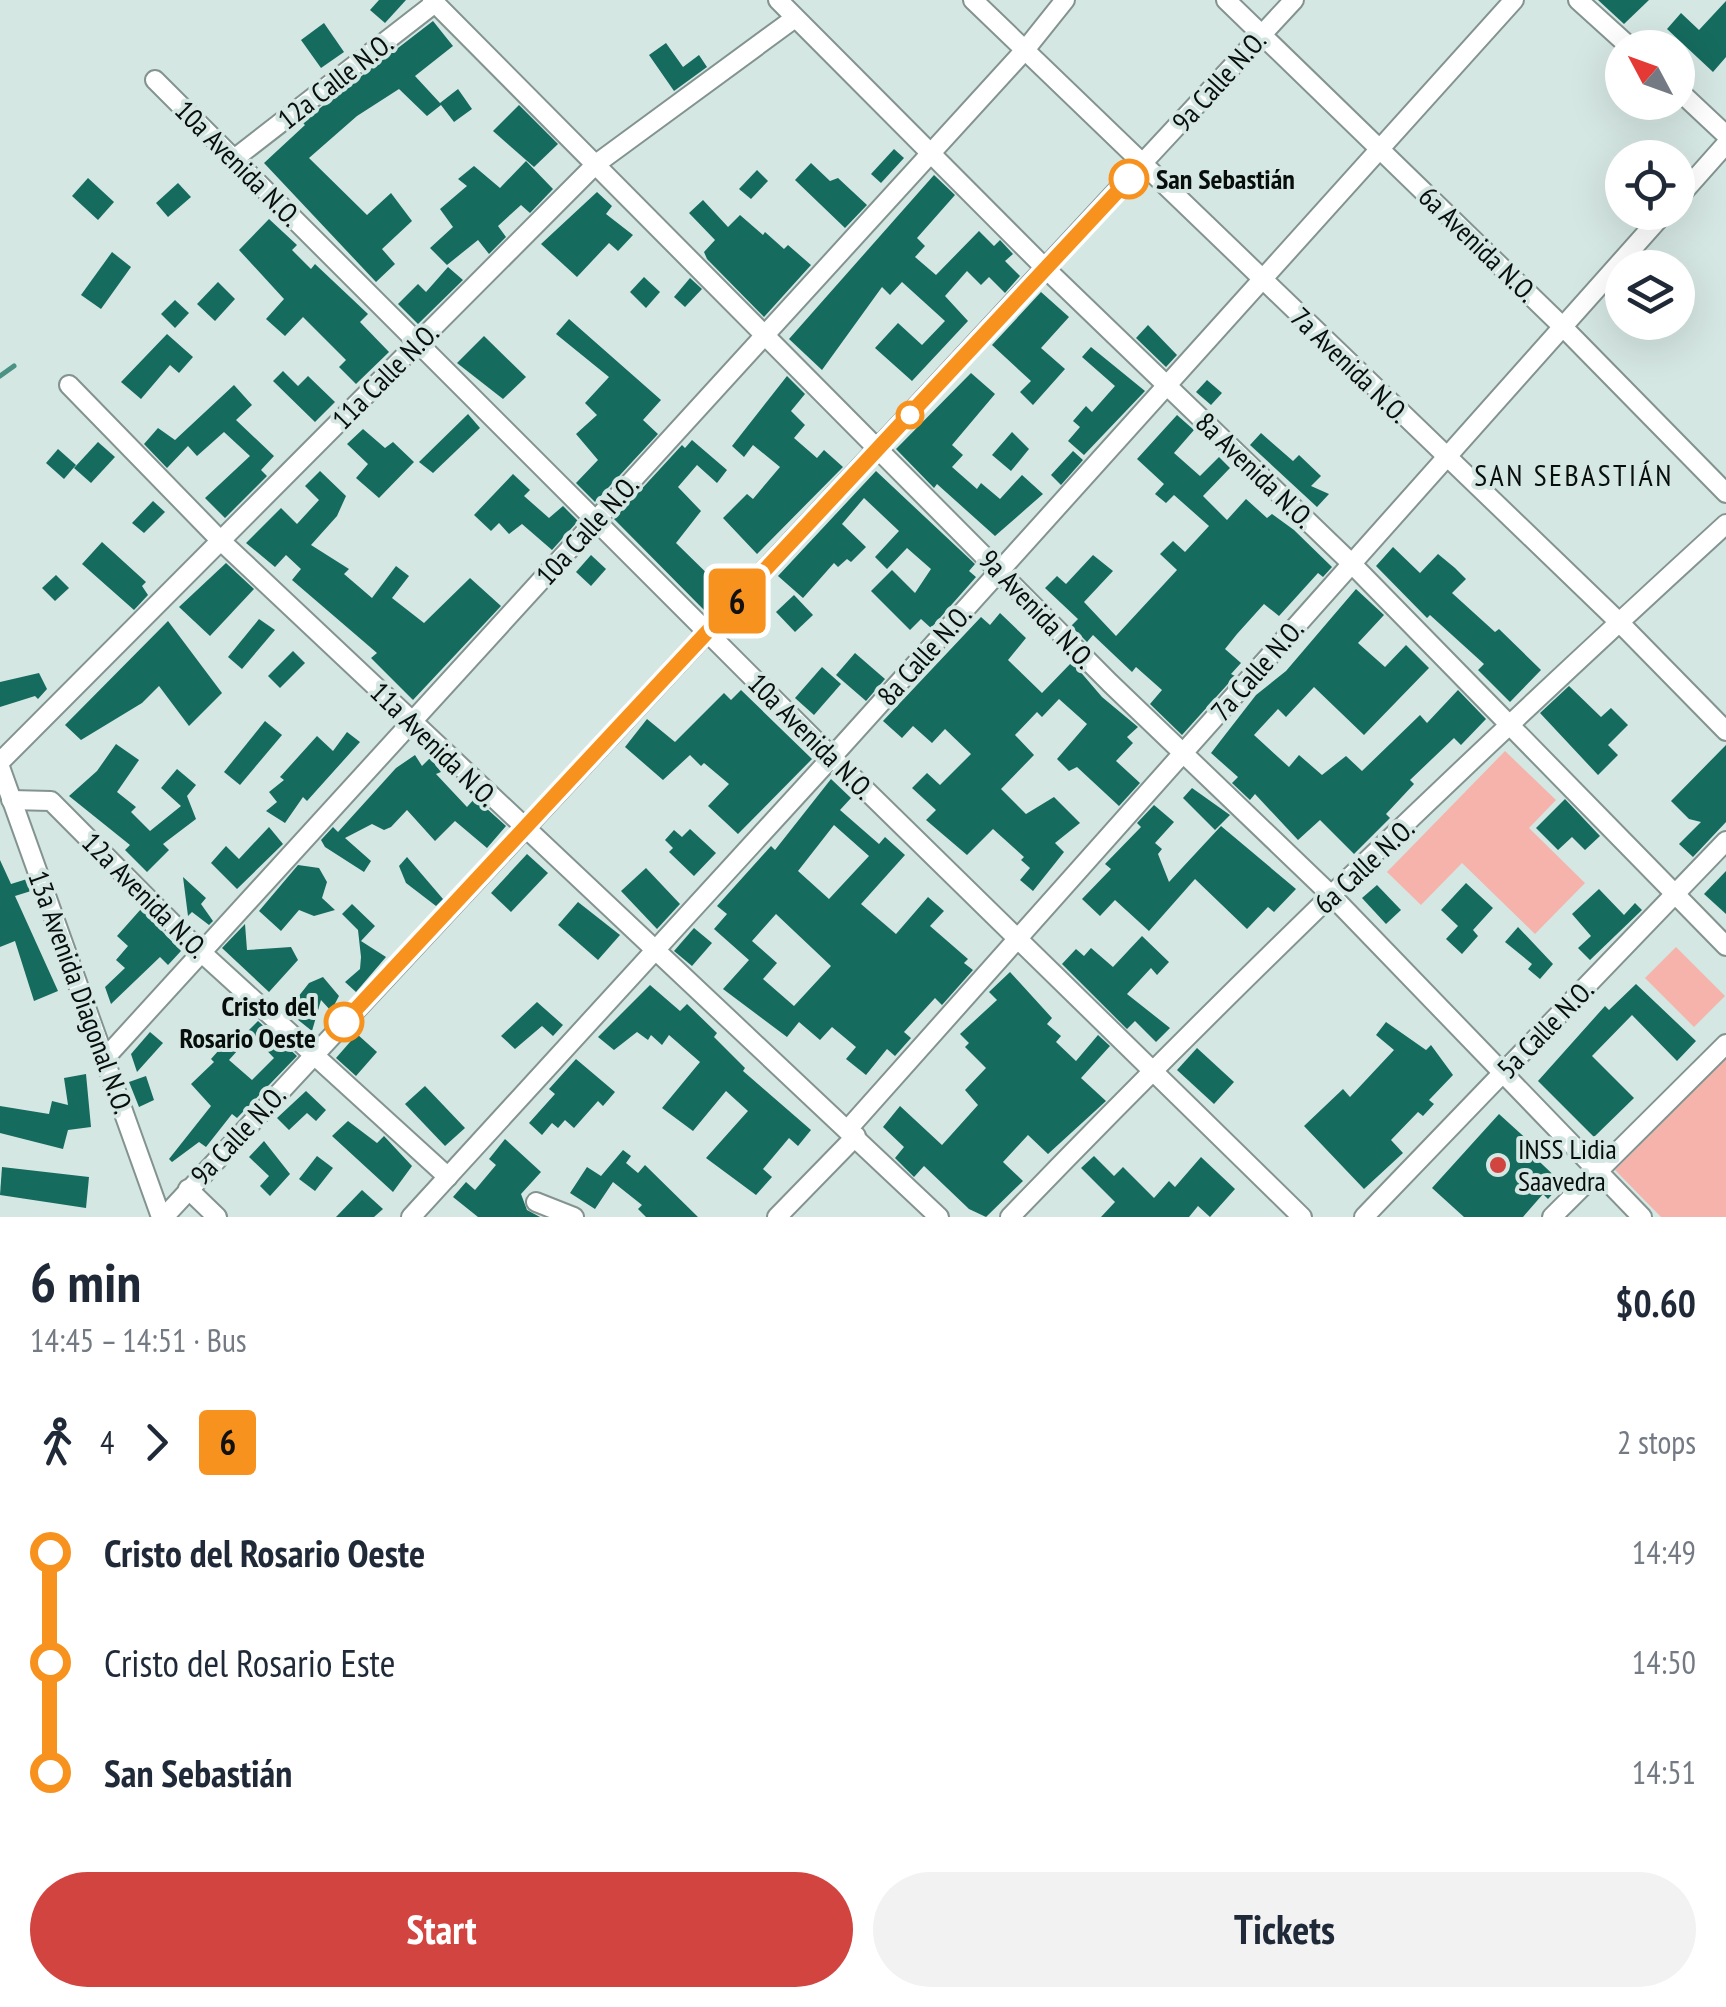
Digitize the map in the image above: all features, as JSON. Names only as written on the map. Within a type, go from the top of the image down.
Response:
[{"type":"street","name":"8a Avenida N.O.","points":[[778,0],[1046,268],[1350,562],[1726,946]]},
{"type":"street","name":"7a Avenida N.O.","points":[[973,0],[1620,624],[1726,732]]},
{"type":"street","name":"10a Calle N.O.","points":[[106,1057],[1025,50],[1065,0]]},
{"type":"street","name":"6a Avenida N.O.","points":[[1226,0],[1562,326],[1726,494]]},
{"type":"street","name":"9a Calle N.O.","points":[[162,1217],[1294,0]]},
{"type":"street","name":"8a Calle N.O.","points":[[411,1217],[832,758],[1514,0]]},
{"type":"street","points":[[1578,0],[1610,30]]},
{"type":"street","name":"12a Calle N.O.","points":[[234,158],[433,2]]},
{"type":"street","name":"9a Avenida N.O.","points":[[433,2],[878,449],[1331,895],[1642,1217]]},
{"type":"street","name":"11a Calle N.O.","points":[[0,765],[596,164],[794,18]]},
{"type":"street","name":"10a Avenida N.O.","points":[[155,80],[832,758],[1154,1068],[1302,1217]]},
{"type":"street","points":[[1695,106],[1726,135]]},
{"type":"street","points":[[1695,179],[1726,144]]},
{"type":"street","name":"7a Calle N.O.","points":[[777,1217],[1350,562],[1648,230]]},
{"type":"street","name":"11a Avenida N.O.","points":[[68,385],[221,541],[653,952],[853,1132],[940,1217]]},
{"type":"street","name":"6a Calle N.O.","points":[[1010,1217],[1154,1068],[1331,895],[1726,524]]},
{"type":"street","name":"13a Avenida Diagonal N.O.","points":[[0,765],[162,1217]]},
{"type":"street","name":"12a Avenida N.O.","points":[[11,800],[51,801],[201,952],[448,1176]]},
{"type":"street","name":"5a Calle N.O.","points":[[1364,1217],[1726,841]]},
{"type":"street","points":[[1552,1217],[1726,1044]]},
{"type":"street","points":[[188,1189],[217,1217]]},
{"type":"street","points":[[536,1202],[574,1217]]},
{"type":"shaded area","points":[[1505,751],[1556,800],[1529,828],[1585,883],[1535,934],[1462,863],[1421,905],[1387,872]]},
{"type":"shaded area","points":[[1676,947],[1725,996],[1694,1027],[1645,978]]},
{"type":"shaded area","points":[[1726,1058],[1726,1217],[1661,1217],[1615,1170]]},
{"type":"building","points":[[379,0],[406,0],[385,23],[370,10]]},
{"type":"building","points":[[1598,0],[1649,0],[1624,24]]},
{"type":"building","points":[[1726,1],[1726,57],[1713,72],[1695,55],[1695,30],[1667,29],[1681,13],[1699,30]]},
{"type":"building","points":[[433,21],[453,46],[415,76],[440,103],[458,89],[472,109],[454,122],[441,105],[427,116],[399,89],[357,116],[309,158],[367,215],[391,193],[412,221],[382,249],[395,264],[376,282],[264,163],[305,125],[302,122]]},
{"type":"building","points":[[324,23],[344,52],[321,68],[301,40]]},
{"type":"building","points":[[666,43],[683,67],[699,55],[707,67],[674,91],[649,55]]},
{"type":"building","points":[[519,105],[558,144],[534,167],[493,131]]},
{"type":"building","points":[[894,149],[904,158],[881,183],[871,174]]},
{"type":"building","points":[[526,161],[553,189],[530,213],[521,205],[498,226],[506,237],[489,254],[478,240],[447,265],[430,248],[453,227],[440,209],[467,186],[458,179],[474,166],[500,188]]},
{"type":"building","points":[[811,163],[830,181],[838,178],[867,205],[845,228],[795,180]]},
{"type":"building","points":[[757,170],[768,181],[751,199],[739,189]]},
{"type":"building","points":[[934,175],[955,195],[917,238],[925,246],[915,257],[936,275],[979,231],[994,246],[1000,240],[1013,254],[1005,261],[1020,276],[1005,293],[989,277],[981,285],[967,271],[945,296],[968,321],[912,381],[875,348],[898,323],[922,345],[945,321],[902,282],[890,295],[882,287],[822,370],[789,339]]},
{"type":"building","points":[[88,178],[114,202],[98,220],[72,196]]},
{"type":"building","points":[[178,183],[191,197],[168,217],[156,203]]},
{"type":"building","points":[[597,192],[612,206],[606,214],[633,235],[618,251],[609,243],[577,277],[541,244]]},
{"type":"building","points":[[703,200],[728,227],[740,215],[784,249],[788,245],[811,265],[764,317],[707,259],[704,252],[715,240],[689,213]]},
{"type":"building","points":[[269,219],[297,245],[292,250],[311,269],[315,264],[368,314],[360,322],[389,352],[356,384],[339,367],[346,360],[303,317],[285,336],[266,319],[284,299],[239,250]]},
{"type":"building","points":[[112,252],[131,267],[101,309],[81,295]]},
{"type":"building","points":[[448,267],[463,280],[418,324],[398,304],[418,284],[426,292]]},
{"type":"building","points":[[644,277],[660,292],[646,308],[630,292]]},
{"type":"building","points":[[690,278],[702,289],[685,307],[674,297]]},
{"type":"building","points":[[218,282],[235,299],[215,321],[197,304]]},
{"type":"building","points":[[1041,292],[1069,317],[1041,348],[1065,369],[1033,405],[1020,392],[1031,381],[992,345]]},
{"type":"building","points":[[175,300],[189,313],[175,328],[161,314]]},
{"type":"building","points":[[569,319],[661,400],[643,420],[658,434],[595,502],[576,483],[598,460],[576,434],[597,415],[585,403],[609,377],[556,334]]},
{"type":"building","points":[[1148,325],[1177,355],[1166,367],[1136,338]]},
{"type":"building","points":[[167,334],[193,357],[179,373],[170,365],[141,399],[121,382]]},
{"type":"building","points":[[484,336],[526,377],[503,399],[457,363]]},
{"type":"building","points":[[1091,347],[1145,391],[1084,455],[1068,441],[1080,427],[1073,421],[1086,406],[1092,412],[1115,386],[1082,357]]},
{"type":"building","points":[[283,371],[298,386],[308,376],[335,402],[315,422],[273,381]]},
{"type":"building","points":[[971,373],[995,394],[952,445],[963,455],[952,467],[977,489],[981,483],[1000,499],[1022,475],[1043,494],[995,536],[937,484],[934,488],[896,449]]},
{"type":"building","points":[[787,376],[805,394],[791,411],[805,425],[794,438],[817,458],[824,450],[843,467],[757,554],[723,518],[747,494],[753,499],[780,467],[753,445],[744,457],[732,446]]},
{"type":"building","points":[[1207,380],[1222,393],[1211,405],[1196,392]]},
{"type":"building","points":[[234,385],[252,405],[236,420],[274,456],[261,470],[267,476],[225,518],[205,498],[250,456],[224,432],[197,456],[188,446],[167,468],[144,444],[158,428],[175,440]]},
{"type":"building","points":[[468,414],[480,428],[433,473],[419,462]]},
{"type":"building","points":[[1177,415],[1194,430],[1174,453],[1200,476],[1219,457],[1230,468],[1203,496],[1227,520],[1246,499],[1267,518],[1272,514],[1294,530],[1332,567],[1323,577],[1318,573],[1279,616],[1264,604],[1237,634],[1225,649],[1241,663],[1231,674],[1235,676],[1182,735],[1150,704],[1162,690],[1136,667],[1132,672],[1093,635],[1087,642],[1071,626],[1078,619],[1045,588],[1057,576],[1066,584],[1093,555],[1113,571],[1084,602],[1116,636],[1177,570],[1160,554],[1173,541],[1185,552],[1209,526],[1174,495],[1166,503],[1155,494],[1164,484],[1137,459]]},
{"type":"building","points":[[363,429],[385,448],[393,442],[414,462],[379,498],[356,478],[368,464],[347,444]]},
{"type":"building","points":[[1012,432],[1029,449],[1011,471],[992,455]]},
{"type":"building","points":[[1261,433],[1293,461],[1299,455],[1321,476],[1311,486],[1329,494],[1317,507],[1250,445]]},
{"type":"building","points":[[692,440],[727,470],[717,483],[697,465],[678,487],[701,511],[676,543],[725,591],[706,612],[614,519],[682,445],[685,448]]},
{"type":"building","points":[[98,442],[115,457],[91,483],[74,468]]},
{"type":"building","points":[[58,449],[76,465],[64,479],[46,463]]},
{"type":"building","points":[[1073,451],[1083,460],[1061,485],[1051,475]]},
{"type":"building","points":[[320,471],[346,496],[337,516],[311,545],[349,569],[344,574],[372,598],[396,566],[409,576],[392,598],[424,623],[470,578],[501,606],[413,700],[371,658],[377,653],[292,580],[301,569],[286,555],[275,567],[246,543],[281,508],[297,524],[319,500],[305,486]]},
{"type":"building","points":[[876,471],[975,564],[969,571],[976,577],[931,628],[921,619],[910,630],[871,591],[892,570],[915,593],[931,569],[907,548],[887,569],[875,557],[899,531],[864,498],[842,524],[866,547],[851,562],[847,559],[838,567],[834,563],[803,598],[778,576]]},
{"type":"building","points":[[513,474],[530,490],[524,496],[549,518],[563,506],[578,521],[552,550],[522,524],[509,534],[499,523],[491,531],[474,515]]},
{"type":"building","points":[[153,501],[165,512],[144,533],[132,523]]},
{"type":"building","points":[[102,542],[146,582],[142,586],[148,595],[134,610],[82,564]]},
{"type":"building","points":[[1393,547],[1420,573],[1438,554],[1455,568],[1466,579],[1452,593],[1495,632],[1499,629],[1541,670],[1510,702],[1478,670],[1484,664],[1430,615],[1427,618],[1376,566]]},
{"type":"building","points":[[591,555],[606,569],[591,586],[576,572]]},
{"type":"building","points":[[226,563],[254,589],[210,636],[179,607]]},
{"type":"building","points":[[56,575],[69,588],[55,601],[42,588]]},
{"type":"building","points":[[1356,589],[1384,615],[1358,643],[1385,667],[1406,645],[1429,668],[1364,735],[1314,687],[1286,717],[1278,709],[1254,735],[1289,767],[1299,755],[1322,775],[1346,756],[1362,771],[1420,715],[1427,723],[1458,690],[1486,719],[1461,745],[1454,738],[1410,780],[1414,784],[1386,814],[1390,818],[1354,854],[1320,820],[1298,840],[1255,794],[1250,800],[1232,783],[1238,777],[1211,753],[1256,695],[1286,671]]},
{"type":"building","points":[[794,595],[813,615],[795,632],[776,612]]},
{"type":"building","points":[[1000,613],[1026,638],[1008,660],[1042,693],[1072,662],[1102,697],[1138,727],[1127,737],[1133,743],[1116,761],[1140,783],[1119,806],[1077,767],[1069,771],[1057,759],[1087,724],[1059,699],[1042,717],[1037,712],[1015,735],[1034,755],[1001,789],[1026,814],[1054,797],[1080,823],[1055,843],[1064,852],[1033,891],[1020,880],[1030,868],[1021,860],[1024,857],[993,829],[967,855],[926,820],[936,810],[912,788],[927,773],[940,785],[971,754],[945,729],[932,743],[913,726],[902,738],[883,721],[981,617],[990,625]]},
{"type":"building","points":[[259,619],[275,630],[242,669],[228,657]]},
{"type":"building","points":[[168,621],[222,693],[189,726],[159,686],[142,703],[81,740],[65,725]]},
{"type":"building","points":[[293,651],[305,663],[280,688],[268,676]]},
{"type":"building","points":[[855,653],[885,679],[866,701],[836,675]]},
{"type":"building","points":[[822,667],[841,684],[814,715],[795,698]]},
{"type":"building","points":[[39,673],[47,689],[38,699],[35,696],[0,707],[0,682]]},
{"type":"building","points":[[1569,686],[1601,717],[1611,708],[1628,725],[1608,745],[1618,755],[1598,775],[1540,713]]},
{"type":"building","points":[[741,690],[812,759],[738,834],[708,806],[729,784],[704,763],[701,766],[690,755],[663,780],[625,747],[647,719],[675,742],[724,693],[731,700]]},
{"type":"building","points":[[265,721],[282,735],[240,785],[224,772]]},
{"type":"building","points":[[347,732],[360,742],[307,801],[303,797],[285,823],[266,811],[277,802],[269,792],[284,780],[280,777],[317,736],[333,751]]},
{"type":"building","points":[[116,744],[139,760],[117,792],[136,807],[131,812],[150,831],[181,806],[161,788],[177,769],[196,785],[187,796],[196,819],[163,844],[169,850],[147,872],[125,850],[130,845],[69,796],[97,771]]},
{"type":"building","points":[[1726,745],[1726,822],[1693,857],[1679,844],[1701,822],[1689,819],[1671,801]]},
{"type":"building","points":[[415,755],[422,766],[430,758],[441,772],[436,774],[467,807],[475,798],[506,826],[487,848],[455,821],[435,841],[407,810],[391,827],[384,830],[372,824],[345,838],[371,861],[364,872],[325,847],[321,840],[333,827],[338,832],[396,768]]},
{"type":"building","points":[[831,779],[851,798],[840,810],[879,844],[885,837],[905,855],[861,904],[896,934],[928,897],[944,911],[930,926],[968,959],[964,963],[973,970],[942,1005],[935,998],[904,1032],[911,1038],[895,1056],[887,1049],[866,1075],[846,1059],[856,1047],[832,1027],[820,1040],[799,1022],[787,1037],[723,989],[749,960],[714,929],[727,914],[717,906],[771,846],[775,850]],"holes":[[[834,825],[869,856],[829,899],[798,871]],[[776,914],[831,966],[794,1006],[763,979],[777,963],[752,941]]]},
{"type":"building","points":[[1192,788],[1230,815],[1215,830],[1183,798]]},
{"type":"building","points":[[1565,799],[1600,836],[1585,850],[1572,837],[1558,850],[1536,828]]},
{"type":"building","points":[[1154,805],[1174,822],[1155,843],[1162,849],[1158,854],[1169,882],[1221,826],[1296,889],[1274,912],[1268,907],[1247,929],[1195,879],[1149,931],[1115,900],[1100,916],[1082,899],[1111,869],[1105,864],[1141,827],[1137,823]]},
{"type":"building","points":[[269,827],[283,844],[237,889],[211,863],[226,846],[239,859]]},
{"type":"building","points":[[690,829],[716,853],[694,876],[669,852],[673,848],[665,840],[674,830],[682,837]]},
{"type":"building","points":[[527,854],[548,873],[511,912],[491,893]]},
{"type":"building","points":[[407,857],[443,899],[436,906],[406,883],[399,866]]},
{"type":"building","points":[[0,860],[11,884],[27,879],[31,891],[15,896],[58,991],[34,1001],[15,941],[0,947]]},
{"type":"building","points":[[298,865],[319,868],[327,882],[322,898],[335,910],[314,916],[299,910],[281,931],[259,911]]},
{"type":"building","points":[[646,868],[680,904],[657,929],[621,891]]},
{"type":"building","points":[[1726,871],[1726,914],[1704,894]]},
{"type":"building","points":[[183,877],[206,898],[201,904],[213,921],[209,925],[192,912],[188,916]]},
{"type":"building","points":[[1466,883],[1493,908],[1473,930],[1478,936],[1462,954],[1446,939],[1458,926],[1441,910]]},
{"type":"building","points":[[1377,885],[1401,910],[1386,924],[1362,898]]},
{"type":"building","points":[[1599,889],[1624,915],[1635,903],[1642,910],[1590,960],[1578,948],[1591,936],[1572,914]]},
{"type":"building","points":[[578,902],[620,935],[598,960],[558,925]]},
{"type":"building","points":[[352,904],[375,926],[361,941],[386,957],[356,992],[345,982],[360,969],[358,930],[342,914]]},
{"type":"building","points":[[141,909],[181,951],[168,965],[160,957],[111,1004],[105,987],[125,968],[116,960],[128,946],[117,936]]},
{"type":"building","points":[[245,924],[247,950],[291,947],[298,960],[269,992],[222,948]]},
{"type":"building","points":[[1518,927],[1553,964],[1540,979],[1528,969],[1532,964],[1505,942]]},
{"type":"building","points":[[694,928],[712,943],[692,966],[674,951]]},
{"type":"building","points":[[1142,936],[1169,962],[1157,975],[1151,968],[1127,994],[1170,1028],[1156,1042],[1135,1021],[1127,1029],[1062,964],[1076,949],[1084,956],[1091,948],[1113,967]]},
{"type":"building","points":[[1010,972],[1052,1018],[1047,1024],[1061,1036],[1056,1042],[1076,1061],[1098,1035],[1110,1046],[1081,1078],[1106,1101],[1048,1154],[1028,1135],[1003,1162],[1023,1181],[986,1217],[969,1209],[924,1166],[914,1177],[895,1158],[904,1147],[883,1127],[900,1106],[942,1145],[978,1105],[965,1090],[986,1068],[965,1047],[969,1043],[960,1034],[997,1000],[989,992]]},
{"type":"building","points":[[323,977],[339,996],[331,1011],[321,1000],[312,1031],[287,1011],[309,983]]},
{"type":"building","points":[[1636,984],[1696,1041],[1677,1061],[1632,1015],[1592,1056],[1634,1098],[1594,1137],[1538,1081],[1605,1006],[1609,1010]]},
{"type":"building","points":[[650,985],[680,1011],[687,1004],[717,1033],[714,1037],[745,1068],[743,1071],[811,1130],[798,1146],[789,1138],[763,1169],[772,1177],[756,1195],[706,1158],[748,1111],[726,1091],[693,1131],[662,1108],[700,1062],[669,1035],[662,1045],[651,1035],[648,1040],[637,1032],[614,1050],[598,1037]]},
{"type":"building","points":[[537,1002],[563,1025],[553,1036],[542,1026],[515,1049],[501,1036]]},
{"type":"building","points":[[258,1021],[297,1056],[237,1118],[232,1114],[206,1147],[199,1142],[172,1162],[169,1159],[211,1106],[191,1084],[214,1062],[211,1059],[227,1041],[238,1050],[229,1060],[252,1080],[274,1058],[248,1031]]},
{"type":"building","points":[[1386,1022],[1426,1050],[1431,1045],[1453,1075],[1429,1100],[1434,1104],[1423,1116],[1418,1112],[1391,1140],[1403,1153],[1364,1189],[1304,1126],[1343,1089],[1350,1097],[1394,1050],[1376,1035]]},
{"type":"building","points":[[150,1032],[163,1043],[137,1072],[131,1054]]},
{"type":"building","points":[[357,1034],[377,1052],[356,1076],[336,1058]]},
{"type":"building","points":[[1197,1048],[1234,1082],[1214,1104],[1177,1070]]},
{"type":"building","points":[[576,1059],[615,1092],[603,1106],[598,1101],[574,1128],[565,1120],[558,1128],[552,1123],[542,1135],[529,1123],[555,1094],[549,1089]]},
{"type":"building","points":[[86,1074],[91,1127],[68,1130],[63,1149],[0,1133],[0,1106],[49,1114],[52,1101],[68,1105],[64,1078]]},
{"type":"building","points":[[146,1076],[154,1100],[139,1107],[129,1082]]},
{"type":"building","points":[[425,1086],[465,1128],[445,1146],[405,1104]]},
{"type":"building","points":[[306,1091],[326,1110],[316,1121],[307,1113],[289,1130],[277,1118]]},
{"type":"building","name":"INSS Lidia Saavedra","points":[[1499,1114],[1530,1142],[1525,1148],[1562,1183],[1548,1199],[1543,1194],[1523,1217],[1464,1217],[1432,1188]]},
{"type":"building","points":[[348,1121],[377,1143],[384,1136],[412,1166],[393,1192],[332,1136]]},
{"type":"building","points":[[505,1139],[541,1172],[521,1194],[527,1210],[540,1217],[478,1217],[453,1197],[466,1182],[475,1190],[496,1165],[489,1159]]},
{"type":"building","points":[[264,1141],[290,1174],[270,1196],[260,1186],[269,1176],[249,1157]]},
{"type":"building","points":[[623,1150],[631,1156],[626,1163],[638,1173],[645,1165],[698,1217],[646,1217],[638,1209],[642,1205],[613,1182],[595,1209],[570,1193],[587,1167],[601,1176]]},
{"type":"building","points":[[317,1156],[333,1168],[315,1191],[299,1179]]},
{"type":"building","points":[[1094,1156],[1114,1176],[1123,1167],[1154,1198],[1169,1181],[1175,1187],[1201,1157],[1235,1189],[1210,1217],[1198,1206],[1189,1217],[1101,1217],[1115,1202],[1081,1168]]},
{"type":"building","points":[[2,1167],[89,1177],[86,1208],[0,1195]]},
{"type":"building","points":[[362,1190],[383,1209],[374,1217],[336,1217]]},
{"type":"waterway","points":[[0,376],[14,366]]},
{"type":"bus line","name":"6","points":[[344,1022],[1129,179]]},
{"type":"place","name":"San Sebastián","points":[[1129,179]]},
{"type":"place","name":"Cristo del Rosario Oeste","points":[[344,1022]]},
{"type":"place","name":"INSS Lidia Saavedra","points":[[1498,1165]]},
{"type":"district","name":"SAN SEBASTIÁN","points":[[1574,476]]}]
